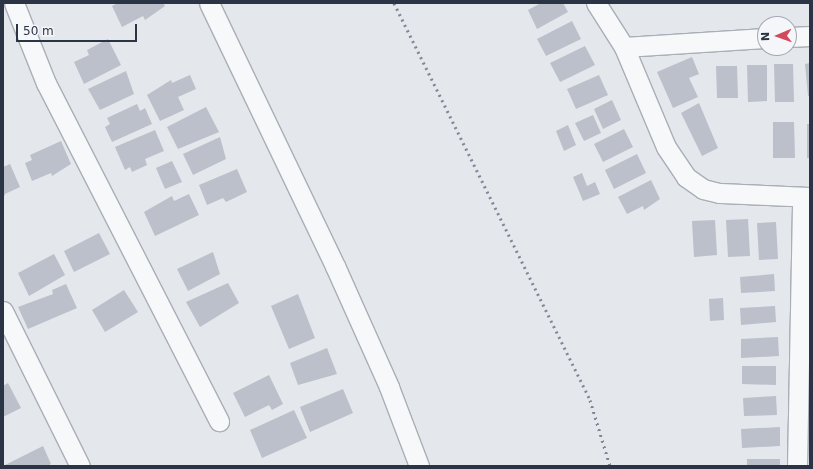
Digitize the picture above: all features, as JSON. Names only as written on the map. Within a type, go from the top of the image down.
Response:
[{"type":"street","points":[[14,3],[46,83],[219,421]]},
{"type":"street","points":[[209,3],[335,266],[389,387],[419,466]]},
{"type":"street","points":[[596,3],[624,47],[666,147],[686,177],[703,189],[719,193],[806,197],[797,466]]},
{"type":"street","points":[[797,37],[810,36]]},
{"type":"street","points":[[624,47],[757,39]]},
{"type":"street","points":[[3,311],[80,466]]},
{"type":"building","points":[[118,3],[163,3],[165,6],[145,20],[143,16],[122,27],[112,6]]},
{"type":"building","points":[[541,3],[563,3],[568,12],[537,29],[528,10]]},
{"type":"building","points":[[572,21],[581,39],[546,56],[537,39]]},
{"type":"building","points":[[108,39],[121,65],[84,84],[74,62],[89,55],[87,50]]},
{"type":"building","points":[[585,46],[595,65],[560,82],[550,63]]},
{"type":"building","points":[[692,57],[699,74],[689,78],[698,97],[673,108],[657,72]]},
{"type":"building","points":[[810,63],[810,96],[808,96],[805,64]]},
{"type":"building","points":[[774,64],[793,64],[794,102],[775,102]]},
{"type":"building","points":[[747,65],[767,65],[767,101],[748,102]]},
{"type":"building","points":[[716,66],[737,66],[738,98],[717,98]]},
{"type":"building","points":[[126,71],[134,94],[100,110],[88,89]]},
{"type":"building","points":[[190,75],[196,89],[178,97],[184,110],[160,121],[147,95],[171,80],[172,83]]},
{"type":"building","points":[[599,75],[608,95],[576,109],[567,89]]},
{"type":"building","points":[[612,100],[621,120],[603,129],[594,109]]},
{"type":"building","points":[[699,103],[718,148],[702,156],[681,113]]},
{"type":"building","points":[[137,104],[140,111],[145,108],[152,124],[112,142],[105,127],[110,124],[107,118]]},
{"type":"building","points":[[206,107],[219,132],[178,149],[167,127]]},
{"type":"building","points":[[593,115],[601,133],[584,141],[575,123]]},
{"type":"building","points":[[773,122],[794,122],[795,158],[773,158]]},
{"type":"building","points":[[807,124],[810,124],[810,158],[807,158]]},
{"type":"building","points":[[568,125],[576,145],[564,151],[556,131]]},
{"type":"building","points":[[624,129],[633,147],[603,162],[594,144]]},
{"type":"building","points":[[155,130],[164,151],[145,159],[147,165],[132,172],[130,167],[125,170],[115,147]]},
{"type":"building","points":[[220,137],[226,159],[193,175],[183,154]]},
{"type":"building","points":[[61,141],[71,164],[52,176],[51,173],[32,181],[25,163],[32,160],[30,155]]},
{"type":"building","points":[[637,154],[646,173],[614,189],[605,170]]},
{"type":"building","points":[[172,161],[182,182],[165,189],[156,168]]},
{"type":"building","points":[[10,164],[20,187],[5,194],[3,199],[3,167]]},
{"type":"building","points":[[237,169],[247,192],[226,202],[223,198],[207,205],[199,185]]},
{"type":"building","points":[[582,173],[587,186],[595,182],[600,194],[583,201],[573,177]]},
{"type":"building","points":[[651,180],[660,199],[644,210],[643,206],[627,214],[618,197]]},
{"type":"building","points":[[189,194],[199,215],[155,236],[144,212],[172,196],[174,201]]},
{"type":"building","points":[[748,219],[750,256],[728,257],[726,220]]},
{"type":"building","points":[[715,220],[717,255],[694,257],[692,221]]},
{"type":"building","points":[[776,222],[778,259],[759,260],[757,223]]},
{"type":"building","points":[[99,233],[110,254],[74,272],[64,251]]},
{"type":"building","points":[[213,252],[220,274],[188,291],[177,269]]},
{"type":"building","points":[[54,254],[65,275],[29,296],[18,273]]},
{"type":"building","points":[[774,274],[775,291],[741,293],[740,277]]},
{"type":"building","points":[[228,283],[239,303],[200,327],[186,302]]},
{"type":"building","points":[[66,284],[77,308],[28,329],[18,307],[53,294],[52,290]]},
{"type":"building","points":[[124,290],[138,312],[105,332],[92,310]]},
{"type":"building","points":[[298,294],[315,338],[289,349],[271,306]]},
{"type":"building","points":[[723,298],[724,320],[710,321],[709,299]]},
{"type":"building","points":[[775,306],[776,322],[741,325],[740,308]]},
{"type":"building","points":[[778,337],[779,356],[741,358],[741,339]]},
{"type":"building","points":[[327,348],[337,374],[298,385],[290,363]]},
{"type":"building","points":[[742,366],[776,366],[776,385],[742,384]]},
{"type":"building","points":[[269,375],[283,404],[272,410],[269,405],[245,417],[233,393]]},
{"type":"building","points":[[8,383],[21,408],[3,417],[3,386]]},
{"type":"building","points":[[343,389],[353,413],[310,432],[300,407]]},
{"type":"building","points":[[776,396],[777,415],[744,416],[743,398]]},
{"type":"building","points":[[294,410],[307,438],[262,458],[250,430]]},
{"type":"building","points":[[780,427],[780,446],[742,448],[741,429]]},
{"type":"building","points":[[43,446],[51,464],[47,466],[3,466]]},
{"type":"building","points":[[747,459],[780,459],[780,466],[747,466]]},
{"type":"railway","points":[[394,3],[590,400],[610,466]]}]
